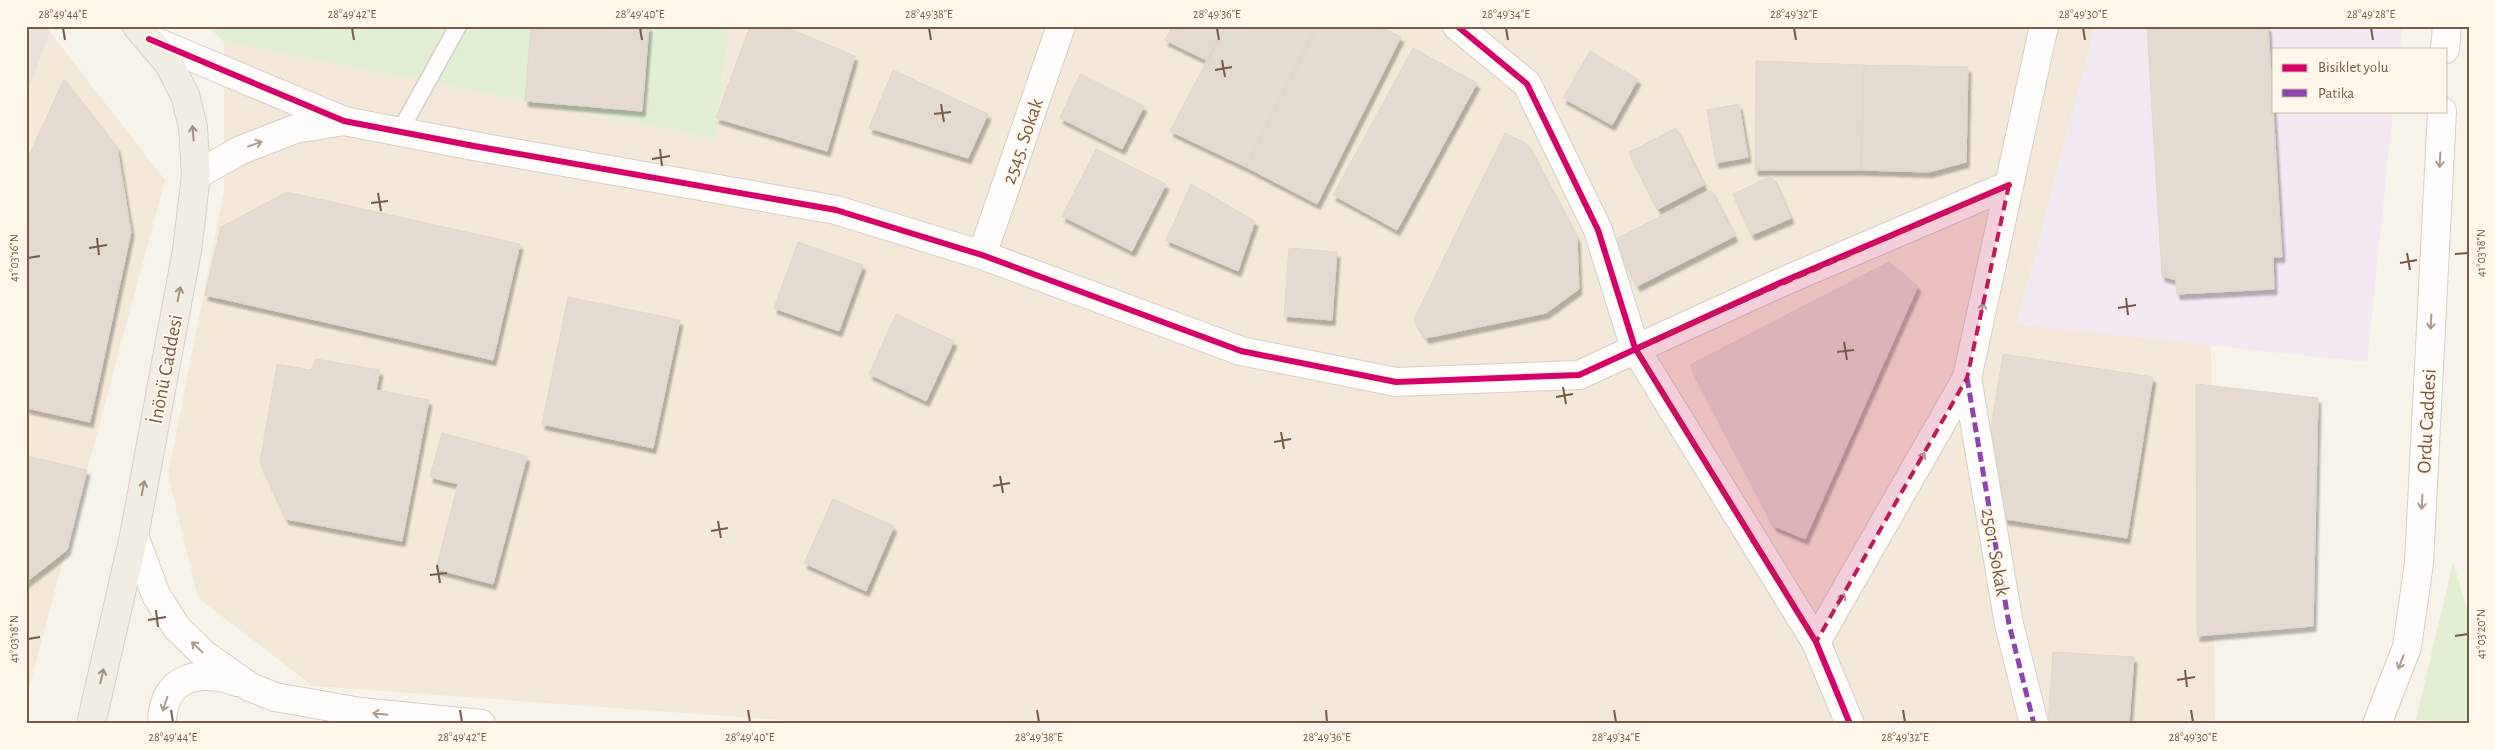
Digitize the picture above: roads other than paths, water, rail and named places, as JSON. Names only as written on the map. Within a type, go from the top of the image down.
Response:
[{"type":"main road","name":"İnönü Caddesi","points":[[91,724],[134,536],[187,250],[196,174],[193,127],[185,95],[169,64],[143,32]]},
{"type":"street","name":"2545. Sokak","points":[[982,255],[1062,26]]},
{"type":"street","points":[[1458,26],[1527,84],[1598,230],[1635,348],[1816,642],[1850,724]]},
{"type":"street","points":[[1816,642],[1967,378],[2044,26]]},
{"type":"street","points":[[2446,48],[2447,26]]},
{"type":"street","points":[[143,32],[344,121],[836,210],[982,255],[1241,351],[1396,382],[1579,375],[1635,348],[2009,184]]},
{"type":"street","name":"Ordu Caddesi","points":[[2377,724],[2407,647],[2419,563],[2442,112]]},
{"type":"street","points":[[196,174],[240,150],[295,129],[344,121]]},
{"type":"street","name":"2501. Sokak","points":[[1967,378],[2009,624],[2034,724]]},
{"type":"street","points":[[134,536],[156,595],[177,628],[205,655],[250,687]]},
{"type":"street","points":[[162,724],[162,710],[168,695],[179,682],[200,675],[226,678],[275,697],[360,712],[481,724]]},
{"type":"lane","points":[[400,131],[458,26]]}]
